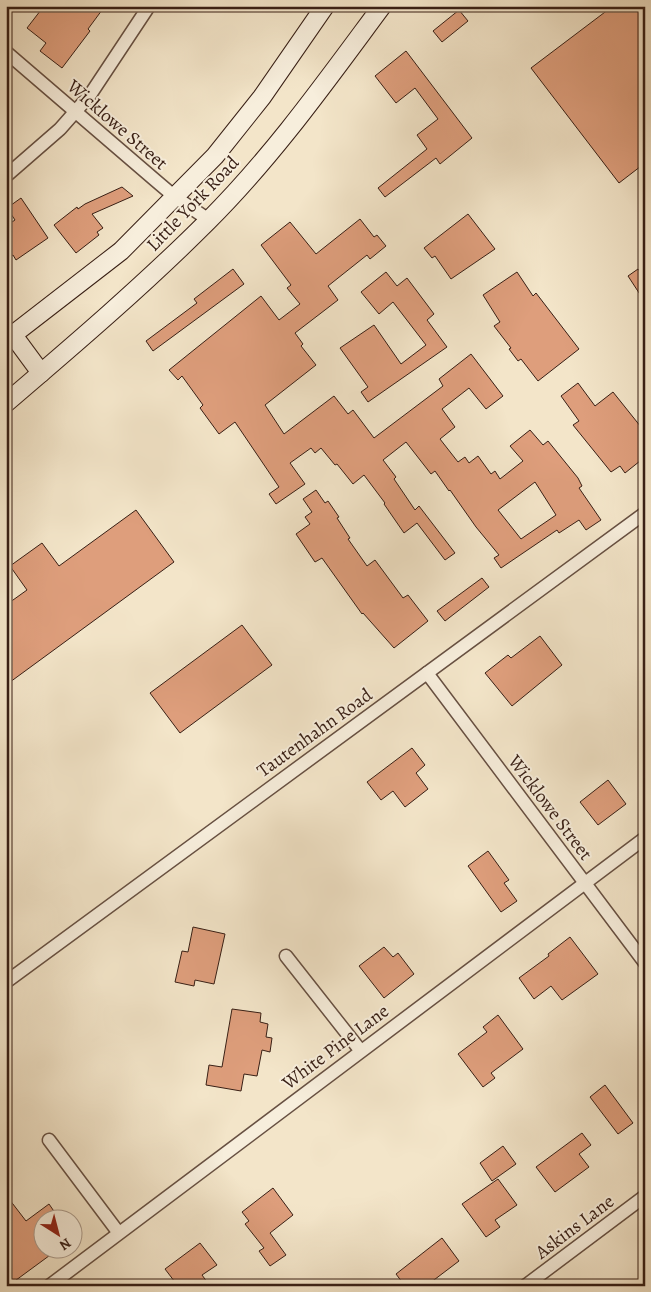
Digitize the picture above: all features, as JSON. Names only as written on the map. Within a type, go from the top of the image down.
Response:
[{"type":"main road","name":"Little York Road","points":[[9,337],[121,250],[215,156],[262,97],[325,6]]},
{"type":"main road","name":"Little York Road","points":[[6,403],[110,314],[209,220],[289,131],[382,6]]},
{"type":"main road","points":[[9,337],[41,373]]},
{"type":"street","points":[[6,176],[60,129],[90,95],[149,6]]},
{"type":"street","name":"Wicklowe Street","points":[[6,52],[175,197],[209,220]]},
{"type":"street","name":"Tautenhahn Road","points":[[6,982],[645,513]]},
{"type":"street","name":"Wicklowe Street","points":[[427,672],[645,963]]},
{"type":"street","name":"White Pine Lane","points":[[49,1286],[360,1050],[645,838]]},
{"type":"street","points":[[286,956],[360,1050]]},
{"type":"street","points":[[49,1140],[118,1232]]},
{"type":"street","name":"Askins Lane","points":[[525,1286],[645,1196]]},
{"type":"building","points":[[44,6],[105,6],[88,29],[90,31],[62,68],[40,51],[46,43],[27,28]]},
{"type":"building","points":[[613,6],[645,6],[645,163],[619,183],[531,68]]},
{"type":"building","points":[[459,10],[468,21],[442,42],[433,31]]},
{"type":"building","points":[[406,51],[472,138],[440,164],[436,158],[385,197],[378,188],[427,149],[417,135],[438,119],[415,88],[396,103],[375,76]]},
{"type":"building","points":[[122,187],[133,196],[92,214],[103,228],[97,232],[99,235],[76,253],[54,225],[77,207],[78,209]]},
{"type":"building","points":[[21,198],[48,238],[16,260],[13,255],[6,259],[6,226],[15,220],[7,208]]},
{"type":"building","points":[[468,214],[495,249],[451,279],[435,256],[432,258],[424,248]]},
{"type":"building","points":[[360,219],[374,237],[377,235],[386,246],[370,259],[367,255],[328,286],[338,300],[295,333],[303,344],[301,346],[316,365],[265,405],[284,434],[334,396],[348,414],[353,410],[374,438],[443,386],[439,379],[471,354],[503,396],[486,409],[469,388],[442,409],[455,427],[440,439],[458,462],[465,457],[469,463],[478,456],[491,474],[495,471],[500,479],[523,461],[510,446],[530,430],[543,445],[548,441],[578,478],[582,486],[579,488],[601,520],[586,530],[579,520],[559,533],[557,530],[501,568],[494,558],[499,555],[476,527],[450,490],[435,471],[431,474],[406,442],[383,460],[396,477],[394,479],[415,510],[419,506],[455,553],[445,560],[417,523],[404,533],[364,475],[353,484],[321,448],[315,453],[311,448],[290,463],[305,484],[276,504],[269,494],[279,487],[235,422],[219,434],[200,408],[203,405],[182,376],[178,380],[169,370],[261,296],[279,320],[300,304],[287,288],[291,285],[261,245],[290,222],[316,254]],"holes":[[[535,482],[556,515],[521,539],[498,510]]]},
{"type":"building","points":[[233,269],[244,284],[153,351],[146,341],[197,303],[194,299]]},
{"type":"building","points":[[638,269],[645,278],[645,302],[628,276]]},
{"type":"building","points":[[386,272],[397,286],[407,278],[434,314],[427,320],[447,347],[368,402],[361,392],[368,387],[340,348],[374,325],[401,364],[426,345],[393,302],[379,314],[361,292]]},
{"type":"building","points":[[517,272],[533,296],[536,293],[579,349],[538,381],[521,359],[518,361],[509,349],[511,348],[494,326],[500,322],[483,295]]},
{"type":"building","points":[[578,383],[595,406],[613,392],[645,432],[645,457],[625,473],[620,466],[611,472],[573,425],[579,421],[561,396]]},
{"type":"building","points":[[316,490],[325,503],[328,501],[339,517],[337,518],[350,538],[348,539],[367,566],[375,560],[403,598],[408,595],[428,621],[394,648],[362,614],[322,558],[315,562],[296,534],[310,524],[305,517],[312,512],[303,499]]},
{"type":"building","points":[[136,510],[174,562],[6,685],[6,605],[27,590],[10,566],[42,543],[59,566]]},
{"type":"building","points":[[482,578],[489,587],[445,621],[437,611]]},
{"type":"building","points":[[242,625],[272,665],[180,733],[150,693]]},
{"type":"building","points":[[540,636],[562,665],[512,706],[485,673],[508,655],[511,658]]},
{"type":"building","points":[[412,748],[425,765],[416,773],[428,789],[405,807],[393,791],[381,800],[367,782]]},
{"type":"building","points":[[608,780],[626,804],[598,825],[580,802]]},
{"type":"building","points":[[488,851],[509,880],[504,883],[517,901],[501,912],[468,866]]},
{"type":"building","points":[[193,927],[225,934],[214,984],[195,980],[194,986],[175,982],[182,951],[188,952]]},
{"type":"building","points":[[570,937],[598,974],[562,1000],[551,986],[534,999],[519,978],[549,956],[548,954]]},
{"type":"building","points":[[384,947],[393,957],[398,953],[414,974],[384,998],[359,966]]},
{"type":"building","points":[[232,1009],[261,1013],[260,1022],[268,1024],[266,1037],[272,1038],[270,1052],[262,1050],[257,1076],[244,1074],[241,1091],[206,1085],[209,1065],[222,1067]]},
{"type":"building","points":[[498,1015],[523,1049],[491,1073],[495,1078],[483,1087],[458,1054],[487,1032],[483,1027]]},
{"type":"building","points":[[605,1085],[633,1123],[618,1134],[590,1097]]},
{"type":"building","points":[[582,1133],[591,1145],[579,1154],[589,1167],[555,1192],[536,1167]]},
{"type":"building","points":[[503,1146],[516,1164],[492,1181],[480,1163]]},
{"type":"building","points":[[498,1179],[517,1205],[495,1220],[500,1227],[486,1237],[462,1204]]},
{"type":"building","points":[[273,1188],[293,1215],[270,1233],[286,1255],[270,1266],[259,1251],[264,1248],[245,1224],[249,1221],[242,1212]]},
{"type":"building","points":[[6,1195],[26,1221],[32,1217],[32,1260],[43,1260],[6,1286]]},
{"type":"building","points":[[49,1204],[53,1210],[41,1210]]},
{"type":"building","points":[[442,1238],[459,1261],[426,1286],[405,1286],[396,1274]]},
{"type":"building","points":[[200,1243],[217,1265],[202,1275],[210,1286],[178,1286],[165,1269]]}]
